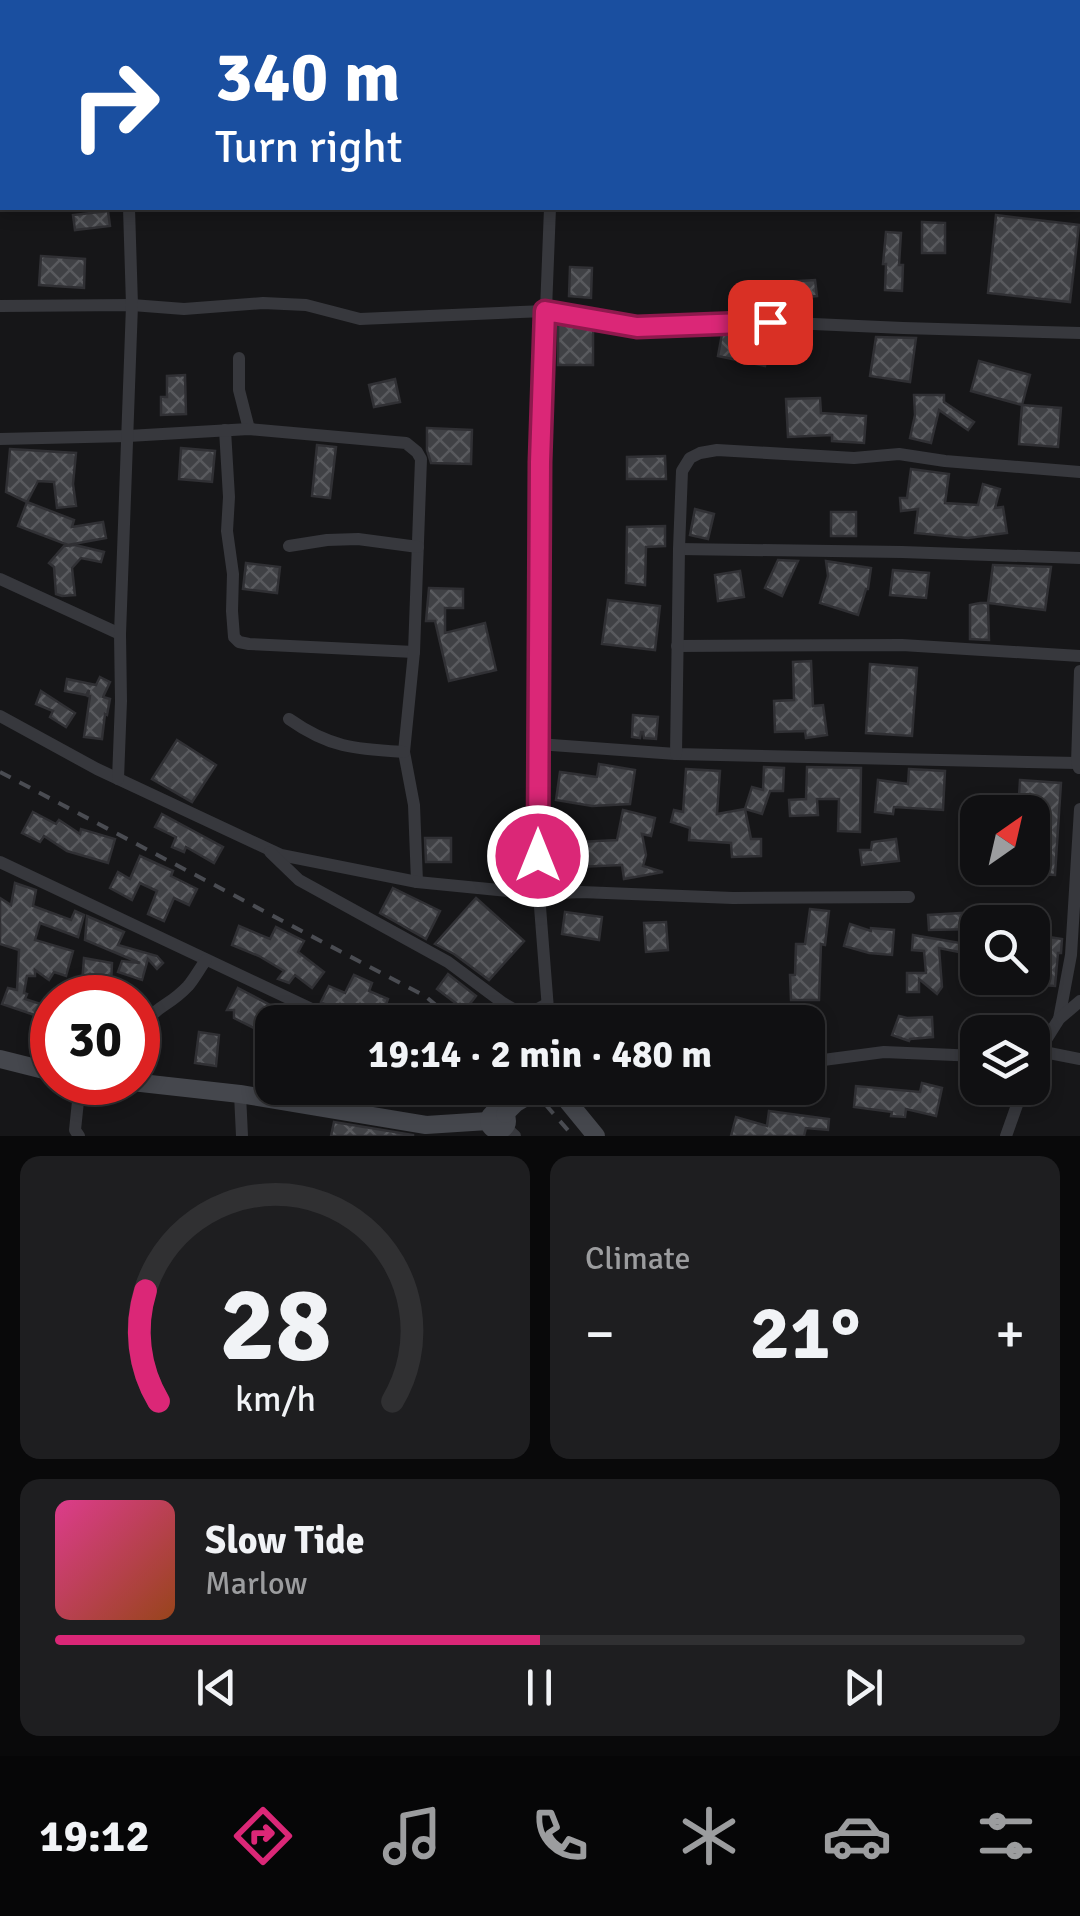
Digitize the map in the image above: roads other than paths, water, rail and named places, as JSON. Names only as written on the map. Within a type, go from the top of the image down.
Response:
[{"type":"street","points":[[118,779],[132,306],[128,210]]},
{"type":"street","points":[[268,850],[300,880],[448,962],[503,1003],[528,1014],[547,1004],[538,894],[538,744],[540,462],[550,210]]},
{"type":"street","points":[[0,306],[184,309],[306,305],[360,318],[545,311],[637,327],[770,322],[1080,333]]},
{"type":"street","points":[[239,358],[240,390],[249,429]]},
{"type":"street","points":[[0,439],[249,429],[406,444],[417,452],[421,460],[414,652],[404,752],[414,806],[418,882]]},
{"type":"street","points":[[225,430],[232,611],[234,636],[239,642],[414,652]]},
{"type":"street","points":[[676,754],[678,549],[682,470],[690,458],[717,450],[854,458],[899,454],[1080,472]]},
{"type":"street","points":[[289,546],[358,539],[418,547]]},
{"type":"street","points":[[678,549],[1080,558]]},
{"type":"street","points":[[0,579],[120,634]]},
{"type":"street","points":[[678,646],[902,645],[1080,656]]},
{"type":"street","points":[[538,744],[676,754],[1079,767],[1080,671]]},
{"type":"street","points":[[0,716],[118,779],[282,855],[418,882],[538,894],[909,897]]},
{"type":"street","points":[[290,719],[333,744],[404,752]]},
{"type":"street","points":[[1058,1020],[1077,909],[1080,809]]},
{"type":"street","points":[[0,862],[303,1005]]},
{"type":"street","points":[[160,1008],[187,988],[206,960]]},
{"type":"street","points":[[1069,973],[1080,986]]},
{"type":"street","points":[[1050,1033],[1058,1020],[1080,1001]]},
{"type":"street","points":[[825,1060],[884,1052],[960,1055]]},
{"type":"street","points":[[1050,1057],[1080,1059]]},
{"type":"street","points":[[0,1059],[30,1066]]},
{"type":"street","points":[[160,1086],[240,1094],[426,1125],[501,1122]]},
{"type":"street","points":[[240,1094],[242,1136]]},
{"type":"street","points":[[78,1105],[78,1136]]},
{"type":"street","points":[[571,1105],[596,1136]]},
{"type":"street","points":[[1006,1136],[1017,1105]]},
{"type":"railway","points":[[0,772],[436,1005]]},
{"type":"railway","points":[[546,1105],[573,1136]]}]
